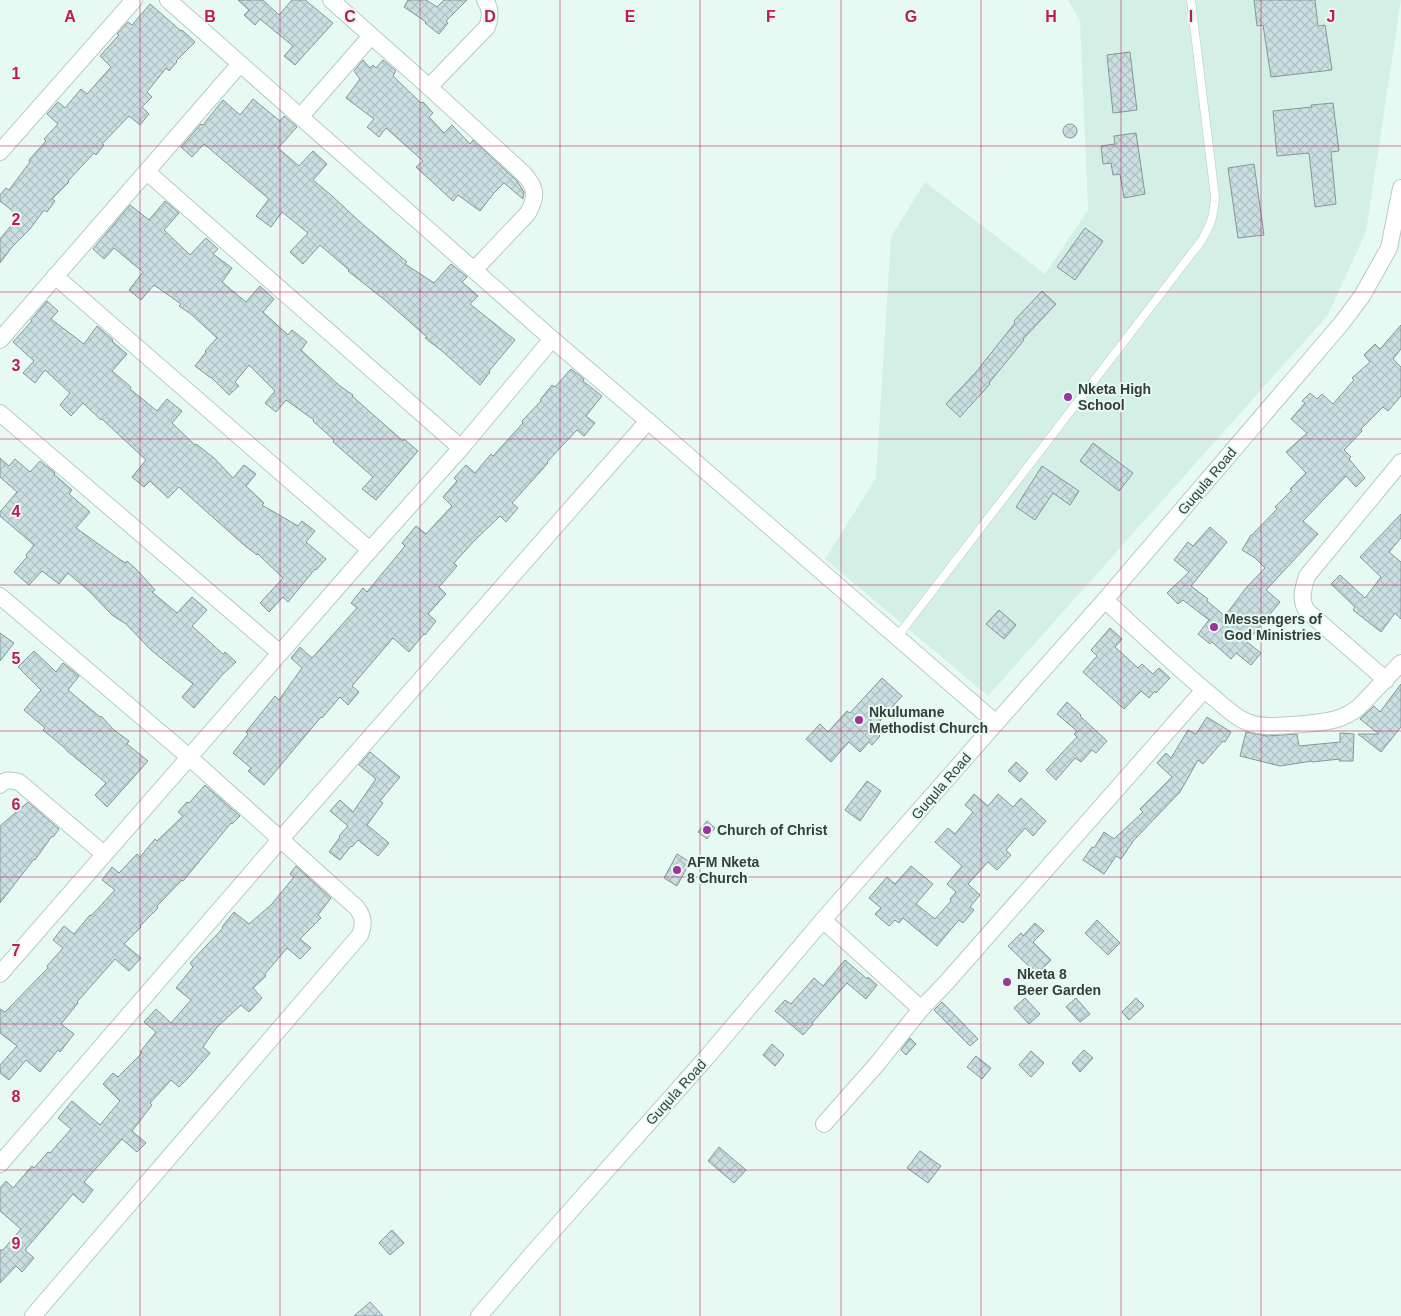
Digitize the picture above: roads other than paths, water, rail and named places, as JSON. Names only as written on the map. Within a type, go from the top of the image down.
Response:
[{"type":"street","points":[[0,152],[134,0]]},
{"type":"street","points":[[168,0],[552,339],[648,420],[996,723]]},
{"type":"street","points":[[331,0],[429,87],[532,183],[535,191],[534,202],[528,213],[474,270]]},
{"type":"street","points":[[429,87],[487,27],[490,8],[485,0]]},
{"type":"street","points":[[300,116],[371,36]]},
{"type":"street","points":[[0,340],[240,64]]},
{"type":"street","points":[[147,172],[461,448]]},
{"type":"street","name":"Guqula Road","points":[[479,1316],[707,1057],[822,920],[1106,600],[1342,324],[1395,244],[1401,188]]},
{"type":"street","points":[[55,276],[370,550]]},
{"type":"street","points":[[0,974],[461,448],[552,339]]},
{"type":"street","points":[[0,413],[280,653]]},
{"type":"street","points":[[0,1164],[280,840],[648,420]]},
{"type":"street","points":[[1386,680],[1308,612],[1304,607],[1302,599],[1307,576],[1401,462]]},
{"type":"street","points":[[0,596],[188,758],[357,908],[362,915],[363,921],[360,935],[33,1316]]},
{"type":"street","points":[[1106,600],[1236,717],[1245,722],[1262,726],[1326,722],[1342,718],[1360,706],[1401,663]]},
{"type":"street","points":[[824,1124],[877,1064],[921,1009],[1204,690]]},
{"type":"street","points":[[0,785],[8,780],[19,782],[104,854]]},
{"type":"street","points":[[822,920],[921,1009]]},
{"type":"lane","points":[[897,637],[1202,240],[1210,225],[1214,212],[1215,197],[1191,0]]},
{"type":"place","name":"Nketa High School","points":[[1068,397]]},
{"type":"place","name":"Messengers of God Ministries","points":[[1214,627]]},
{"type":"place","name":"Nkulumane Methodist Church","points":[[859,720]]},
{"type":"place","name":"Church of Christ","points":[[707,830]]},
{"type":"place","name":"AFM Nketa 8 Church","points":[[677,870]]},
{"type":"place","name":"Nketa 8 Beer Garden","points":[[1007,982]]}]
